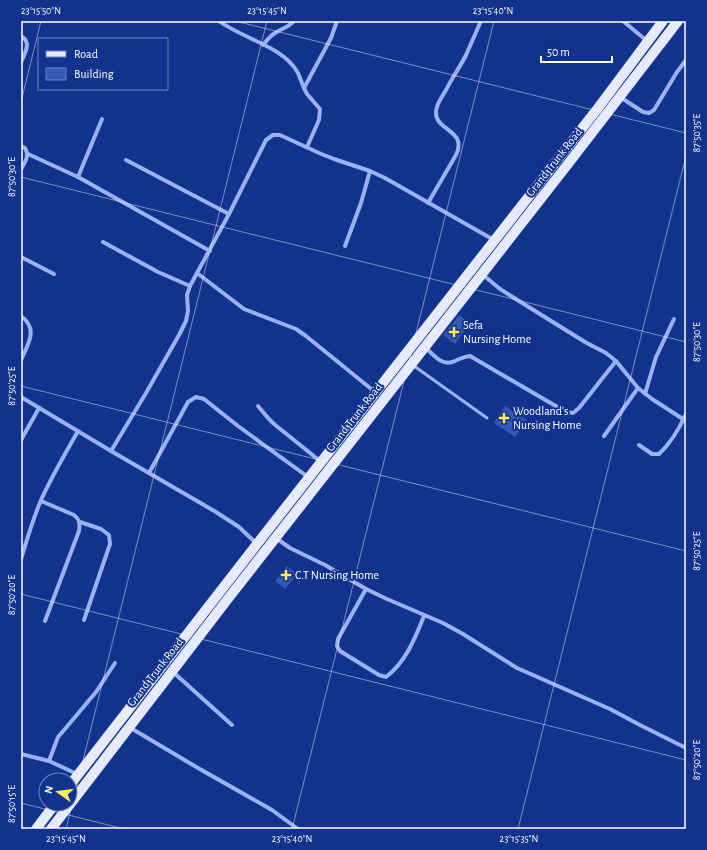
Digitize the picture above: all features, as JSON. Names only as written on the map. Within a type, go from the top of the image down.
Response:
[{"type":"main road","name":"Grand Trunk Road","points":[[78,775],[308,477],[598,108],[664,21]]},
{"type":"main road","name":"Grand Trunk Road","points":[[51,829],[172,671],[678,21]]},
{"type":"main road","points":[[36,829],[49,812]]},
{"type":"street","points":[[219,21],[243,36],[274,50],[286,59],[297,72],[307,94],[320,109],[319,120],[307,148]]},
{"type":"street","points":[[263,45],[275,32],[291,25],[294,21]]},
{"type":"street","points":[[304,88],[331,38],[337,21]]},
{"type":"street","points":[[428,203],[456,155],[459,146],[456,136],[438,121],[436,113],[438,104],[466,56],[481,21]]},
{"type":"street","points":[[623,21],[648,41]]},
{"type":"street","points":[[21,36],[26,41],[27,50],[21,62]]},
{"type":"street","points":[[620,97],[643,112],[649,113],[654,110],[686,60]]},
{"type":"street","points":[[78,177],[102,118]]},
{"type":"street","points":[[111,451],[179,335],[186,321],[188,310],[187,295],[190,286],[230,214],[266,140],[273,135],[280,135],[307,148],[385,178],[495,240]]},
{"type":"street","points":[[21,146],[25,148],[28,154],[78,177],[210,251]]},
{"type":"street","points":[[21,169],[28,154]]},
{"type":"street","points":[[126,160],[230,214]]},
{"type":"street","points":[[345,246],[361,203],[370,171]]},
{"type":"street","points":[[103,242],[158,272],[190,286]]},
{"type":"street","points":[[21,257],[54,274]]},
{"type":"street","points":[[197,273],[244,309],[301,332],[375,392]]},
{"type":"street","points":[[482,274],[500,289],[518,301],[585,342],[606,353],[616,361],[638,388],[652,400],[685,420]]},
{"type":"street","points":[[21,316],[31,328],[31,338],[21,360]]},
{"type":"street","points":[[645,394],[656,357],[674,319]]},
{"type":"street","points":[[425,347],[441,362],[449,363],[463,357],[470,356],[566,412],[574,413],[616,361]]},
{"type":"street","points":[[604,436],[638,388]]},
{"type":"street","points":[[21,397],[216,512],[239,527],[257,544]]},
{"type":"street","points":[[149,473],[188,402],[196,397],[204,399],[238,426],[308,477]]},
{"type":"street","points":[[258,406],[274,424],[321,461]]},
{"type":"street","points":[[21,440],[39,408]]},
{"type":"street","points":[[639,446],[652,454],[659,454],[666,448],[685,420],[686,414]]},
{"type":"street","points":[[21,559],[41,500],[78,431]]},
{"type":"street","points":[[41,500],[74,515],[80,522],[101,529],[109,535],[110,544],[84,620]]},
{"type":"street","points":[[45,622],[79,531],[80,522]]},
{"type":"street","points":[[276,538],[290,548],[325,565],[387,600],[443,623],[537,678],[610,709],[640,726],[686,748]]},
{"type":"street","points":[[366,589],[338,639],[336,646],[340,651],[379,675],[386,677],[405,656],[414,640],[424,616]]},
{"type":"street","points":[[49,761],[58,738],[92,697],[115,663]]},
{"type":"street","points":[[172,671],[232,726]]},
{"type":"street","points":[[129,727],[272,810],[298,829]]},
{"type":"street","points":[[21,754],[49,761],[72,772]]},
{"type":"lane","points":[[412,364],[487,418]]},
{"type":"building","points":[[459,315],[470,323],[455,344],[443,335]]},
{"type":"building","points":[[505,406],[527,420],[515,437],[494,423]]},
{"type":"building","points":[[287,566],[297,574],[285,589],[275,581]]},
{"type":"place","name":"Sefa Nursing Home","points":[[454,332]]},
{"type":"place","name":"Woodland's Nursing Home","points":[[504,418]]},
{"type":"place","name":"C.T Nursing Home","points":[[286,575]]}]
